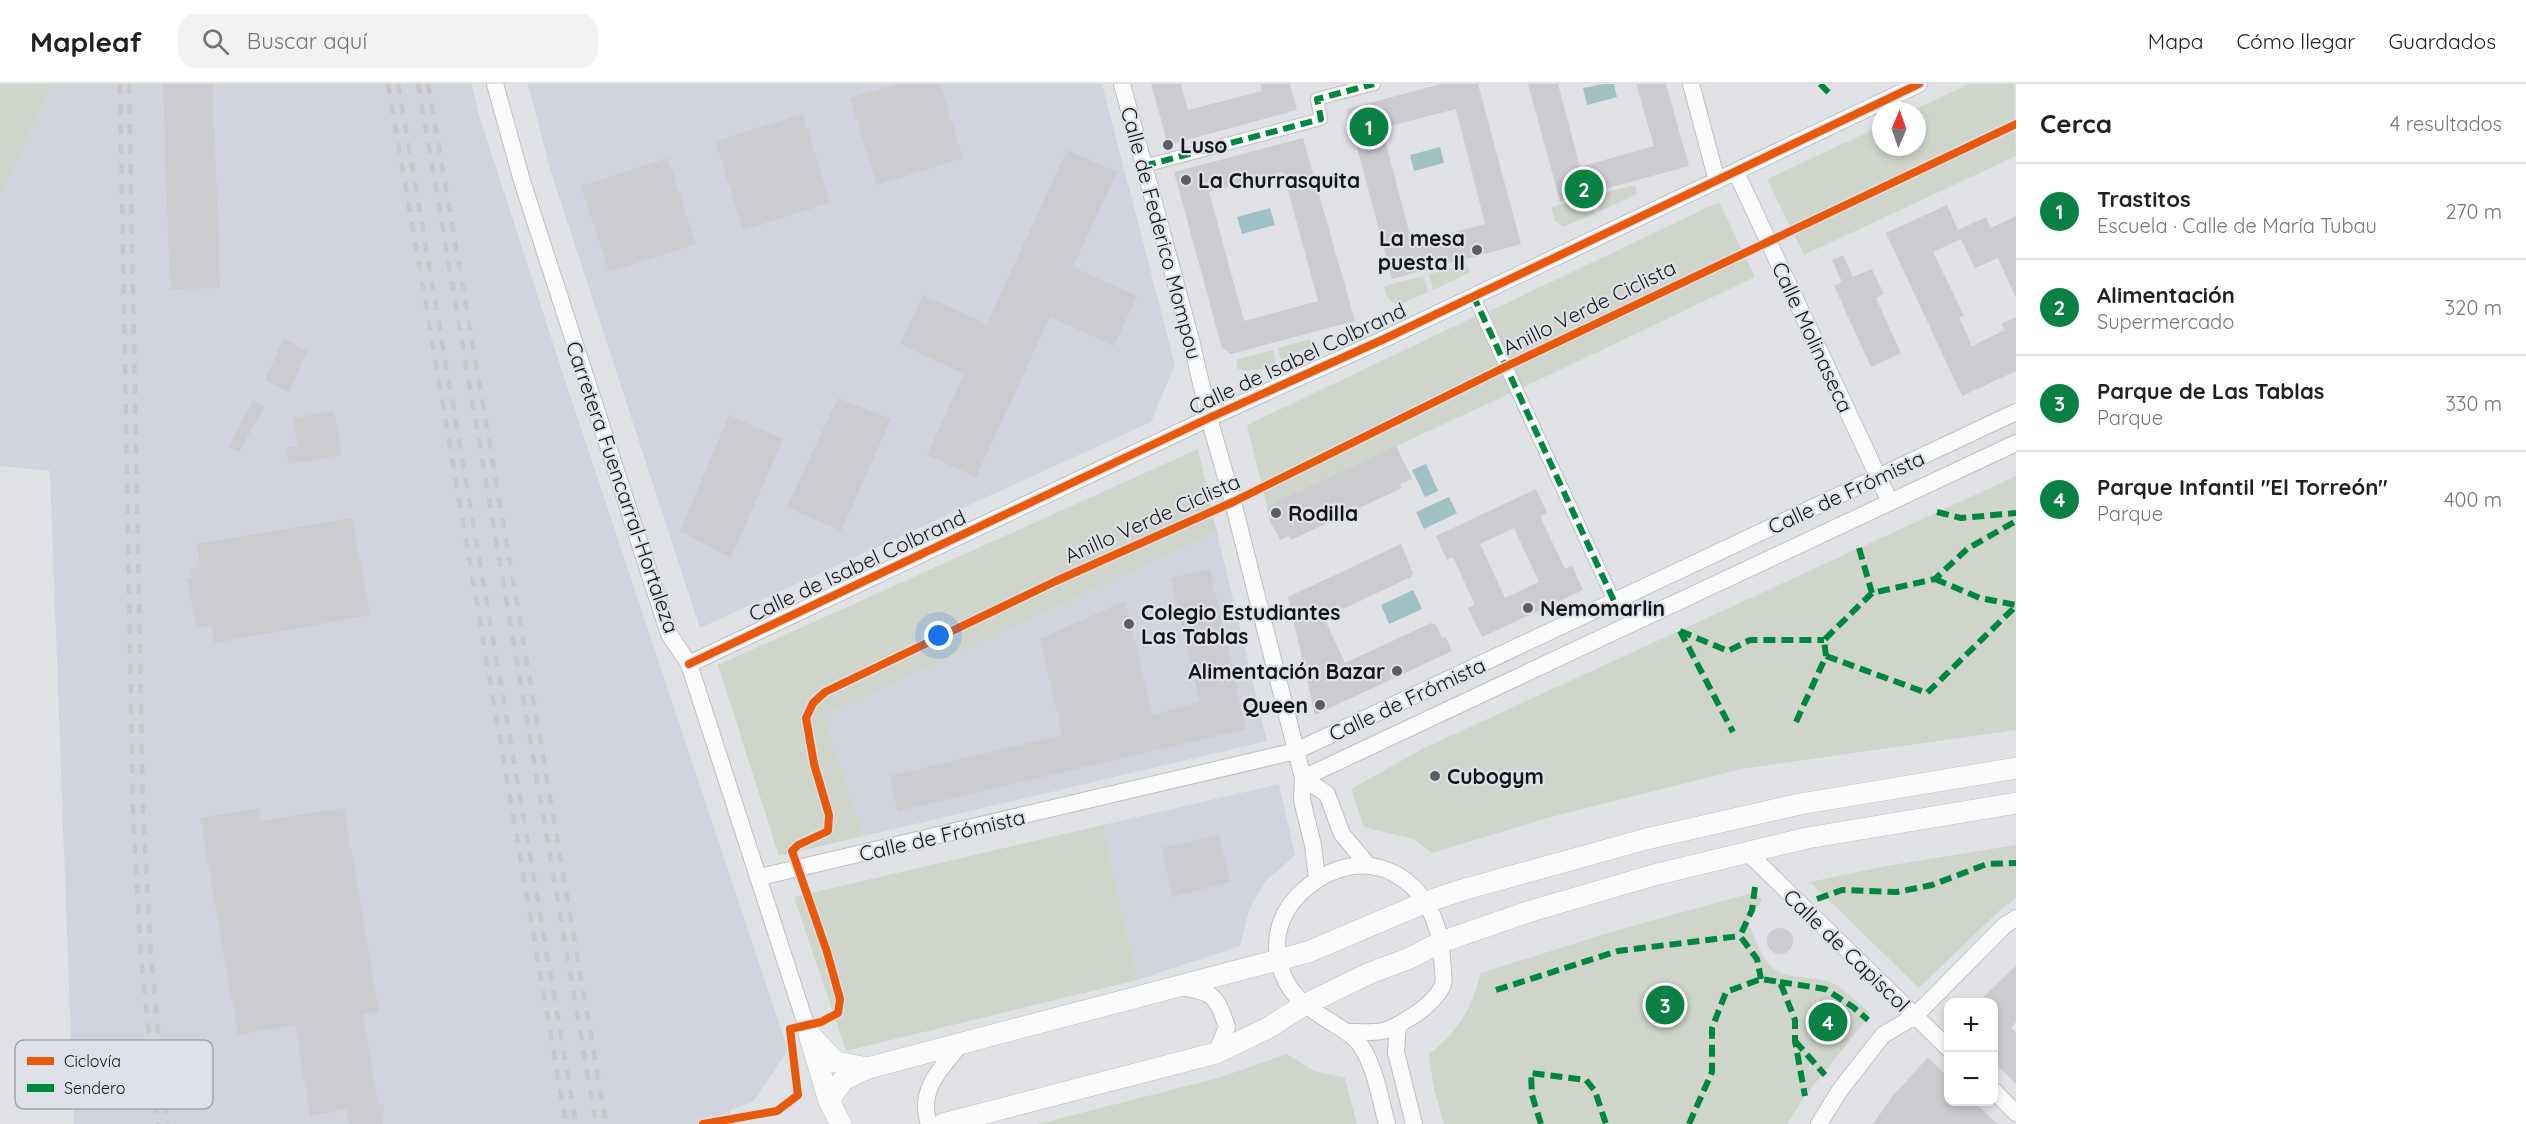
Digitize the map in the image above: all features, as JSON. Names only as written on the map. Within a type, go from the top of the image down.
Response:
[{"type":"street","name":"Carretera Fuencarral-Hortaleza","points":[[495,84],[526,192],[669,634],[689,664],[760,878],[829,1101],[841,1124]]},
{"type":"street","name":"Calle de Federico Mompou","points":[[1122,84],[1191,340],[1209,418],[1233,502],[1303,778],[1302,800],[1313,845],[1317,879]]},
{"type":"street","points":[[1144,166],[1321,118],[1317,99],[1374,84]]},
{"type":"street","points":[[1691,84],[1717,181]]},
{"type":"street","name":"Calle de Isabel Colbrand","points":[[689,664],[1209,418],[1382,340],[1919,84]]},
{"type":"street","name":"Calle Molinaseca","points":[[1736,172],[1890,502]]},
{"type":"street","points":[[1473,295],[1615,603]]},
{"type":"street","name":"Calle de Frómista","points":[[760,878],[1296,751],[1615,603],[2016,412]]},
{"type":"street","name":"Calle de Frómista","points":[[1303,778],[2016,443]]},
{"type":"street","points":[[829,1101],[843,1080],[868,1068],[1308,952],[1426,902],[1474,886],[1646,839],[1767,812],[2016,768]]},
{"type":"street","points":[[1303,778],[1327,794],[1342,834],[1367,864]]},
{"type":"street","points":[[943,1124],[1216,1053],[1268,1028],[1304,1005],[1442,942],[1531,911],[1642,878],[1807,838],[2016,803]]},
{"type":"street","name":"Calle de Capiscol","points":[[1747,852],[1944,1044]]},
{"type":"street","points":[[1347,1032],[1384,1031],[1398,1025],[1425,1009],[1443,984],[1442,942],[1437,922],[1426,902],[1400,875],[1367,864],[1341,867],[1317,879],[1293,898],[1283,915],[1278,932],[1278,960],[1289,990],[1304,1005],[1347,1032],[1361,1045],[1370,1064],[1387,1124]]},
{"type":"street","points":[[1819,1124],[1840,1090],[1882,1035],[1916,1016],[2005,925],[2016,918]]},
{"type":"street","points":[[1179,987],[1206,991],[1219,1004],[1227,1027],[1216,1053]]},
{"type":"street","points":[[1398,1025],[1396,1052],[1414,1124]]},
{"type":"street","points":[[809,1034],[836,1062],[868,1068]]},
{"type":"street","points":[[929,1124],[926,1116],[926,1092],[934,1077],[962,1043]]},
{"type":"street","points":[[1998,1095],[2016,1113]]},
{"type":"shaded area","points":[[0,84],[52,84],[0,199]]},
{"type":"shaded area","points":[[52,84],[472,84],[479,115],[562,371],[788,1050],[753,1102],[730,1110],[733,1124],[74,1124],[73,1109],[213,1109],[213,1040],[71,1040],[50,471],[0,466],[0,199]]},
{"type":"shaded area","points":[[528,84],[1102,84],[1175,365],[1151,422],[700,628],[551,172]]},
{"type":"shaded area","points":[[1969,84],[2014,84],[2016,156],[1804,255],[1767,179],[1872,130],[1872,156],[1926,156],[1926,104]]},
{"type":"shaded area","points":[[1635,185],[1637,194],[1600,211],[1596,195]]},
{"type":"shaded area","points":[[1590,197],[1595,213],[1564,227],[1555,221],[1551,207]]},
{"type":"shaded area","points":[[1719,202],[1755,277],[1522,388],[1488,312]]},
{"type":"shaded area","points":[[1467,264],[1470,272],[1433,290],[1429,274]]},
{"type":"shaded area","points":[[1423,276],[1428,292],[1399,305],[1390,300],[1384,286]]},
{"type":"shaded area","points":[[1476,316],[1511,393],[1267,506],[1247,425]]},
{"type":"shaded area","points":[[1310,339],[1312,346],[1281,361],[1278,348]]},
{"type":"shaded area","points":[[1273,350],[1276,363],[1258,370],[1238,369],[1236,363],[1238,359]]},
{"type":"shaded area","points":[[1198,449],[1217,532],[824,716],[864,836],[779,856],[718,665]]},
{"type":"shaded area","points":[[2016,476],[2016,730],[1741,769],[1551,817],[1432,853],[1413,839],[1364,827],[1351,789],[1424,748]]},
{"type":"shaded area","name":"Colegio Estudiantes Las Tablas","points":[[1217,532],[1267,741],[864,836],[824,716]]},
{"type":"shaded area","points":[[1279,784],[1295,855],[1265,882],[1249,910],[1240,946],[1137,980],[1103,825]]},
{"type":"shaded area","points":[[1103,825],[1137,980],[846,1051],[794,897]]},
{"type":"shaded area","points":[[2016,845],[2016,898],[1999,911],[1919,988],[1810,882],[1886,866]]},
{"type":"shaded area","points":[[1755,892],[1762,900],[1748,922],[1761,952],[1770,965],[1784,974],[1834,984],[1871,1014],[1805,1096],[1787,1124],[1444,1124],[1433,1085],[1429,1054],[1456,1028],[1473,998],[1481,973],[1611,932]]},
{"type":"shaded area","points":[[1287,1054],[1314,1071],[1345,1078],[1357,1124],[1038,1124],[1218,1078]]},
{"type":"water","points":[[1614,84],[1617,97],[1587,105],[1583,88]]},
{"type":"water","points":[[1440,147],[1444,163],[1414,171],[1410,155]]},
{"type":"water","points":[[1270,208],[1275,225],[1242,234],[1237,217]]},
{"type":"water","points":[[1426,464],[1438,491],[1425,497],[1412,470]]},
{"type":"water","points":[[1449,497],[1457,513],[1424,529],[1416,512]]},
{"type":"water","points":[[1413,590],[1422,609],[1389,624],[1381,605]]},
{"type":"building","points":[[163,84],[213,84],[220,288],[170,289]]},
{"type":"building","points":[[896,84],[940,84],[963,158],[877,185],[850,98]]},
{"type":"building","points":[[1151,84],[1181,84],[1188,110],[1262,91],[1260,84],[1290,84],[1297,110],[1168,145]]},
{"type":"building","points":[[1441,84],[1478,84],[1521,244],[1392,279],[1347,109]],"holes":[[[1456,109],[1485,224],[1412,243],[1382,128]]]},
{"type":"building","points":[[1528,84],[1558,84],[1580,167],[1654,146],[1636,84],[1666,84],[1689,166],[1560,201]]},
{"type":"building","points":[[803,114],[830,203],[743,230],[715,141]]},
{"type":"building","points":[[1303,138],[1355,321],[1231,354],[1222,348],[1174,172]],"holes":[[[1283,172],[1318,301],[1244,321],[1209,192]]]},
{"type":"building","points":[[1067,150],[1117,172],[1073,267],[1137,296],[1114,346],[1050,317],[976,477],[927,455],[964,374],[900,344],[923,295],[987,324]]},
{"type":"building","points":[[668,158],[696,244],[609,272],[581,186]]},
{"type":"building","points":[[1947,205],[1958,230],[1986,217],[1991,228],[2016,216],[2016,298],[1998,258],[1975,268],[1961,239],[1933,252],[1964,316],[1959,317],[1972,346],[2005,330],[2001,324],[2016,317],[2016,371],[1962,396],[1886,233]]},
{"type":"building","points":[[1843,255],[1853,277],[1872,269],[1884,294],[1876,298],[1901,353],[1871,367],[1834,286],[1842,282],[1832,260]]},
{"type":"building","points":[[284,338],[307,351],[289,392],[265,380]]},
{"type":"building","points":[[838,398],[891,419],[841,531],[787,507]]},
{"type":"building","points":[[253,400],[264,407],[239,452],[229,447]]},
{"type":"building","points":[[334,411],[342,455],[289,464],[286,448],[298,446],[293,418]]},
{"type":"building","points":[[729,415],[783,439],[731,558],[680,531]]},
{"type":"building","points":[[1396,446],[1412,479],[1400,484],[1402,488],[1357,509],[1356,505],[1333,516],[1334,520],[1291,540],[1289,536],[1280,540],[1270,521],[1267,506]]},
{"type":"building","points":[[1536,489],[1547,513],[1540,516],[1565,569],[1572,566],[1583,590],[1482,637],[1468,608],[1475,605],[1453,557],[1447,560],[1436,536]],"holes":[[[1514,528],[1539,582],[1505,598],[1480,544]]]},
{"type":"building","points":[[352,518],[370,615],[215,643],[211,625],[196,628],[187,578],[192,577],[191,568],[200,567],[197,544]]},
{"type":"building","points":[[1401,544],[1413,573],[1411,577],[1324,618],[1345,663],[1431,623],[1436,625],[1442,638],[1446,637],[1452,651],[1315,715],[1288,597]]},
{"type":"building","points":[[1210,569],[1246,729],[898,811],[889,776],[1062,735],[1040,639],[1125,601],[1153,715],[1200,702],[1171,578]]},
{"type":"building","points":[[259,808],[261,821],[344,808],[379,1011],[363,1014],[378,1105],[384,1104],[383,1124],[349,1124],[346,1109],[310,1116],[295,1025],[238,1035],[200,818]]},
{"type":"building","points":[[1219,835],[1230,882],[1172,897],[1162,848]]},
{"type":"building","points":[[1780,928],[1789,932],[1793,941],[1789,950],[1780,954],[1771,950],[1767,941],[1771,932]]},
{"type":"building","points":[[2016,966],[2016,1022],[2011,1028],[2016,1032],[2016,1084],[1998,1066],[1998,998],[1982,998]]},
{"type":"building","points":[[1928,1057],[1944,1073],[1944,1106],[1978,1106],[1997,1124],[1873,1124],[1892,1097]]},
{"type":"railway","points":[[120,84],[133,811],[141,957],[149,1040]]},
{"type":"railway","points":[[129,84],[143,811],[151,956],[159,1040]]},
{"type":"railway","points":[[388,84],[566,1124]]},
{"type":"railway","points":[[398,84],[576,1124]]},
{"type":"railway","points":[[418,84],[596,1124]]},
{"type":"railway","points":[[428,84],[606,1124]]},
{"type":"railway","points":[[156,1109],[158,1124]]},
{"type":"railway","points":[[166,1109],[167,1124]]},
{"type":"marked path","points":[[1144,166],[1321,119],[1317,99],[1374,84]]},
{"type":"marked path","points":[[1820,84],[1829,93]]},
{"type":"marked path","points":[[1473,295],[1615,603]]},
{"type":"marked path","points":[[1937,512],[1961,518],[2016,513]]},
{"type":"marked path","points":[[1796,722],[1826,656],[1824,640],[1872,593],[1935,579],[1967,549],[2016,521]]},
{"type":"marked path","points":[[1859,548],[1872,593]]},
{"type":"marked path","points":[[1935,579],[1980,598],[2016,605]]},
{"type":"marked path","points":[[1826,656],[1927,693],[2016,606]]},
{"type":"marked path","points":[[1680,631],[1728,651],[1750,640],[1824,640]]},
{"type":"marked path","points":[[1680,631],[1733,732]]},
{"type":"marked path","points":[[1817,899],[1842,890],[1897,892],[1932,885],[1987,864],[2016,863]]},
{"type":"marked path","points":[[1755,887],[1752,910],[1740,936],[1757,959],[1761,979]]},
{"type":"marked path","points":[[1496,990],[1618,951],[1740,936]]},
{"type":"marked path","points":[[1689,1124],[1712,1072],[1712,1028],[1726,992],[1761,979],[1780,982],[1795,1020],[1795,1041],[1805,1096]]},
{"type":"marked path","points":[[1780,982],[1825,989],[1868,1020]]},
{"type":"marked path","points":[[1795,1041],[1825,1075]]},
{"type":"marked path","points":[[1541,1124],[1532,1095],[1531,1073],[1586,1080],[1595,1091],[1606,1124]]},
{"type":"cycle path","points":[[689,664],[1209,418],[1382,340],[1919,84]]},
{"type":"cycle path","name":"Anillo Verde Ciclista","points":[[703,1124],[777,1111],[798,1095],[790,1029],[821,1022],[838,1013],[840,999],[827,952],[792,851],[798,845],[828,831],[829,815],[814,764],[806,718],[813,703],[825,692],[1056,581],[1233,502],[1505,367],[2016,124]]},
{"type":"place","name":"Trastitos","points":[[1369,127]]},
{"type":"place","name":"Luso","points":[[1168,145]]},
{"type":"place","name":"La Churrasquita","points":[[1186,180]]},
{"type":"place","name":"Alimentación","points":[[1584,189]]},
{"type":"place","name":"La mesa puesta II","points":[[1477,250]]},
{"type":"place","name":"Rodilla","points":[[1276,513]]},
{"type":"place","name":"Nemomarlin","points":[[1528,608]]},
{"type":"place","name":"Colegio Estudiantes Las Tablas","points":[[1129,624]]},
{"type":"place","name":"Alimentación Bazar","points":[[1397,671]]},
{"type":"place","name":"Queen","points":[[1320,705]]},
{"type":"place","name":"Cubogym","points":[[1435,776]]},
{"type":"place","name":"Parque de Las Tablas","points":[[1665,1005]]},
{"type":"place","name":"Parque Infantil \"El Torreón\"","points":[[1828,1022]]}]
